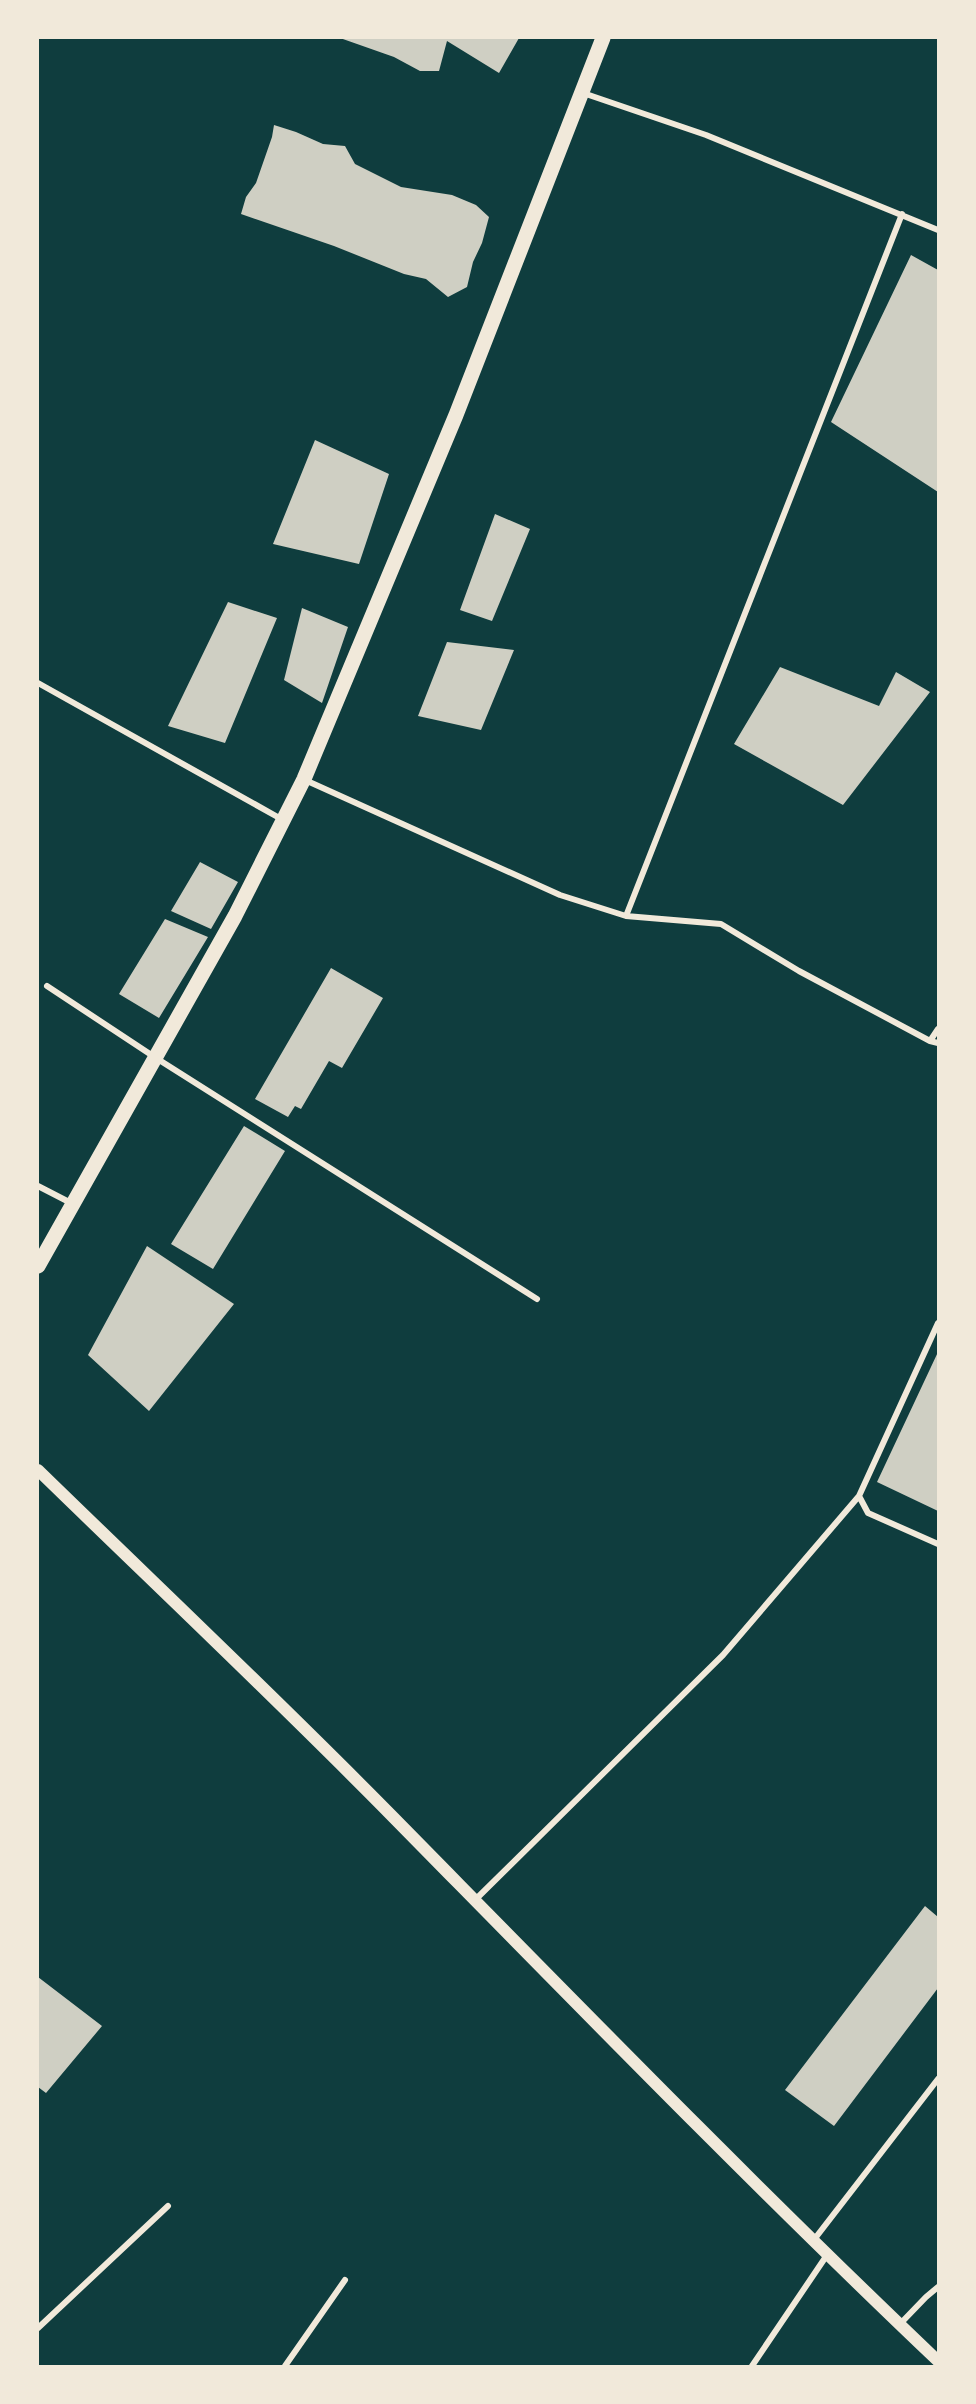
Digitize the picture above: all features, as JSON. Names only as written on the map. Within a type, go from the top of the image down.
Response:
[{"type":"main road","points":[[38,1266],[235,916],[304,779],[456,415],[580,92],[603,38]]},
{"type":"main road","points":[[38,1470],[392,1815],[474,1901],[742,2167],[813,2242],[939,2361]]},
{"type":"street","points":[[580,92],[706,135],[939,230]]},
{"type":"street","points":[[626,915],[902,214]]},
{"type":"street","points":[[38,683],[284,820]]},
{"type":"street","points":[[304,779],[560,895],[626,915],[721,924],[799,971],[930,1041],[939,1043]]},
{"type":"street","points":[[47,986],[156,1058],[537,1299]]},
{"type":"street","points":[[930,1041],[939,1029]]},
{"type":"street","points":[[38,1186],[72,1204]]},
{"type":"street","points":[[474,1901],[723,1655],[859,1496],[939,1323]]},
{"type":"street","points":[[859,1496],[868,1513],[939,1544]]},
{"type":"street","points":[[813,2242],[939,2079]]},
{"type":"street","points":[[38,2328],[168,2206]]},
{"type":"street","points":[[753,2367],[827,2255]]},
{"type":"street","points":[[285,2367],[345,2280]]},
{"type":"street","points":[[900,2324],[926,2296],[939,2287]]},
{"type":"building","points":[[340,38],[519,38],[499,73],[447,41],[439,71],[420,71],[394,57]]},
{"type":"building","points":[[274,125],[323,144],[345,146],[355,164],[401,187],[452,195],[476,205],[489,217],[467,287],[448,297],[426,279],[404,274],[334,246],[241,214],[246,197],[256,183]]},
{"type":"building","points":[[911,255],[938,270],[938,492],[831,422]]},
{"type":"building","points":[[315,440],[389,474],[359,564],[273,544]]},
{"type":"building","points":[[495,514],[530,529],[492,621],[460,610]]},
{"type":"building","points":[[228,602],[277,618],[225,743],[168,726]]},
{"type":"building","points":[[302,608],[348,627],[322,703],[284,680]]},
{"type":"building","points":[[447,642],[514,650],[481,730],[418,716]]},
{"type":"building","points":[[780,667],[879,706],[896,672],[930,692],[843,805],[734,744]]},
{"type":"building","points":[[200,862],[238,882],[211,929],[171,911]]},
{"type":"building","points":[[165,919],[208,937],[159,1018],[119,994]]},
{"type":"building","points":[[331,968],[383,998],[342,1068],[329,1061],[301,1109],[295,1106],[288,1117],[255,1099]]},
{"type":"building","points":[[244,1126],[285,1151],[213,1269],[171,1244]]},
{"type":"building","points":[[147,1246],[234,1304],[149,1411],[88,1355]]},
{"type":"building","points":[[938,1352],[938,1511],[877,1482]]},
{"type":"building","points":[[925,1906],[938,1917],[938,1988],[834,2126],[785,2090]]},
{"type":"building","points":[[38,1977],[102,2026],[46,2093],[38,2087]]}]
